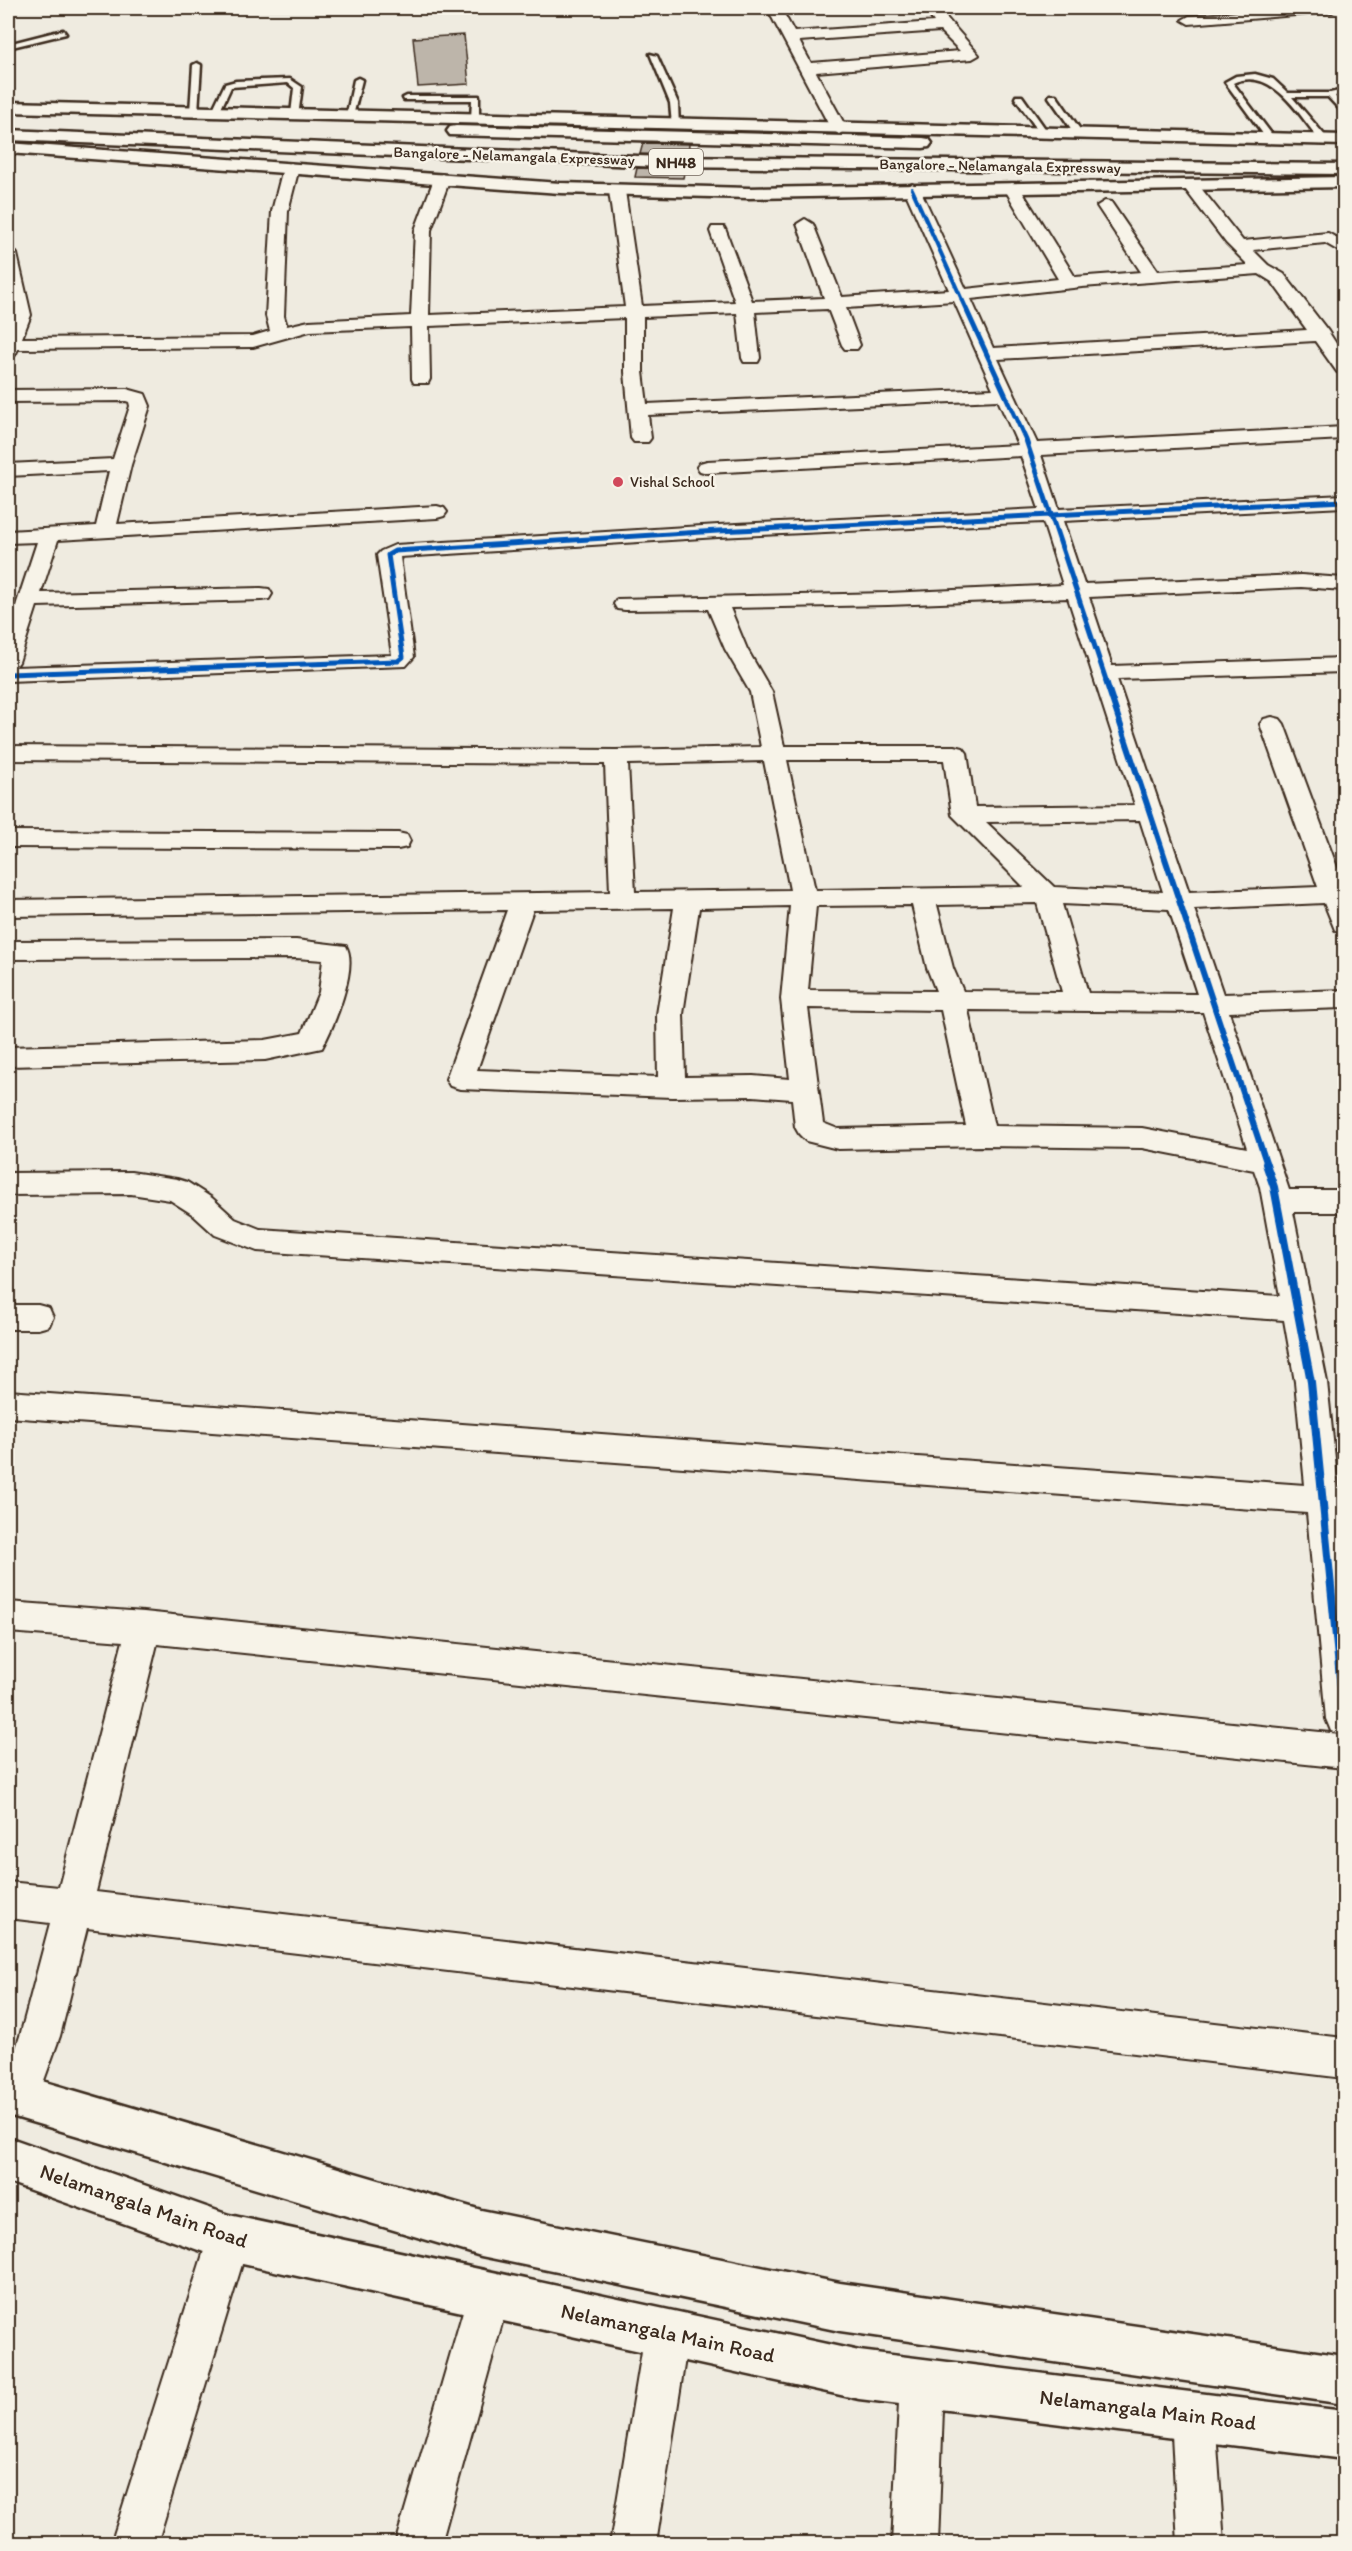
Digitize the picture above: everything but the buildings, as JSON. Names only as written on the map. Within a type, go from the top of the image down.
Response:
[{"type":"main road","points":[[8,107],[1344,140]]},
{"type":"main road","name":"Bangalore - Nelamangala Expressway","points":[[8,118],[1344,152]]},
{"type":"main road","name":"Bangalore - Nelamangala Expressway","points":[[8,135],[662,162],[1344,169]]},
{"type":"main road","points":[[8,148],[617,190],[749,193],[1344,182]]},
{"type":"main road","points":[[13,2095],[481,2233],[840,2307],[1344,2380]]},
{"type":"main road","name":"Nelamangala Main Road","points":[[8,2160],[229,2238],[859,2375],[1344,2435]]},
{"type":"street","points":[[775,8],[839,129]]},
{"type":"street","points":[[807,68],[972,55],[930,8]]},
{"type":"street","points":[[1190,20],[1332,8]]},
{"type":"street","points":[[790,37],[944,26]]},
{"type":"street","points":[[280,333],[276,316],[280,211],[291,168]]},
{"type":"street","points":[[421,379],[423,230],[442,179]]},
{"type":"street","points":[[1190,185],[1232,239],[1263,269],[1278,278],[1344,368]]},
{"type":"street","points":[[1012,188],[1070,284]]},
{"type":"street","points":[[912,189],[1030,450],[1266,1162],[1277,1202],[1334,1502],[1344,1719]]},
{"type":"street","points":[[617,190],[634,310],[634,372],[641,438]]},
{"type":"street","points":[[1105,206],[1153,277]]},
{"type":"street","points":[[805,224],[851,345]]},
{"type":"street","points":[[718,231],[745,306],[751,358]]},
{"type":"street","points":[[1241,246],[1328,238],[1344,249]]},
{"type":"street","points":[[8,254],[10,274],[22,315],[8,346],[253,341],[309,326],[634,310],[836,303],[960,295],[1263,269]]},
{"type":"street","points":[[987,354],[1322,335]]},
{"type":"street","points":[[638,410],[1005,394]]},
{"type":"street","points":[[8,396],[127,395],[138,398],[140,406],[121,465],[105,531]]},
{"type":"street","points":[[707,467],[1344,433]]},
{"type":"street","points":[[8,470],[121,465]]},
{"type":"street","points":[[8,674],[398,661],[403,657],[388,555],[395,551],[718,531],[1344,501]]},
{"type":"street","points":[[8,537],[437,512]]},
{"type":"street","points":[[8,662],[50,534]]},
{"type":"street","points":[[625,604],[1077,592],[1301,581],[1344,584]]},
{"type":"street","points":[[28,600],[261,594]]},
{"type":"street","points":[[716,602],[736,649],[761,692],[804,898],[794,999],[809,1127],[816,1134],[838,1139],[887,1140],[982,1136],[1142,1138],[1266,1162]]},
{"type":"street","points":[[1104,674],[1344,665]]},
{"type":"street","points":[[1272,724],[1339,895],[1344,924]]},
{"type":"street","points":[[8,753],[616,757],[775,753],[955,753],[964,815],[1047,895],[1077,1000]]},
{"type":"street","points":[[616,757],[623,900]]},
{"type":"street","points":[[964,815],[1149,812]]},
{"type":"street","points":[[8,839],[398,841]]},
{"type":"street","points":[[8,908],[1047,895],[1179,901],[1339,895]]},
{"type":"street","points":[[921,896],[940,968],[952,998],[982,1136]]},
{"type":"street","points":[[672,1088],[670,1014],[688,899]]},
{"type":"street","points":[[523,901],[460,1079],[672,1088],[753,1086],[804,1090]]},
{"type":"street","points":[[8,950],[296,949],[337,952],[332,993],[312,1041],[265,1050],[8,1057]]},
{"type":"street","points":[[794,999],[952,998],[1213,1002],[1344,999]]},
{"type":"street","points":[[8,1184],[131,1183],[177,1190],[202,1206],[225,1227],[257,1240],[1298,1310]]},
{"type":"street","points":[[1277,1202],[1344,1201]]},
{"type":"street","points":[[8,1317],[38,1317]]},
{"type":"street","points":[[8,1404],[1334,1502]]},
{"type":"street","points":[[8,1617],[144,1627],[1344,1751]]},
{"type":"street","points":[[13,2095],[39,2036],[144,1627]]},
{"type":"street","points":[[8,1900],[1344,2058]]},
{"type":"street","points":[[134,2544],[229,2238]]},
{"type":"street","points":[[418,2544],[489,2294]]},
{"type":"street","points":[[633,2544],[667,2333]]},
{"type":"street","points":[[915,2544],[922,2382]]},
{"type":"street","points":[[1193,2416],[1201,2544]]},
{"type":"lane","points":[[8,46],[63,32]]},
{"type":"lane","points":[[653,56],[674,103],[676,125]]},
{"type":"lane","points":[[194,112],[197,65]]},
{"type":"lane","points":[[1272,140],[1262,123],[1229,82],[1236,78],[1261,78],[1271,81],[1324,140]]},
{"type":"lane","points":[[349,116],[358,80]]},
{"type":"lane","points":[[214,113],[228,86],[236,83],[290,81],[298,87],[295,114]]},
{"type":"lane","points":[[1284,95],[1330,95],[1344,92]]},
{"type":"lane","points":[[1330,95],[1344,112]]},
{"type":"lane","points":[[406,98],[476,98],[475,119]]},
{"type":"lane","points":[[1019,98],[1044,134]]},
{"type":"lane","points":[[1053,98],[1080,135]]},
{"type":"cycle path","points":[[912,189],[1026,440],[1274,1187],[1311,1382],[1344,1719]]},
{"type":"cycle path","points":[[8,674],[398,661],[403,657],[388,555],[395,551],[718,531],[1344,501]]},
{"type":"place","name":"Vishal School","points":[[618,482]]}]
